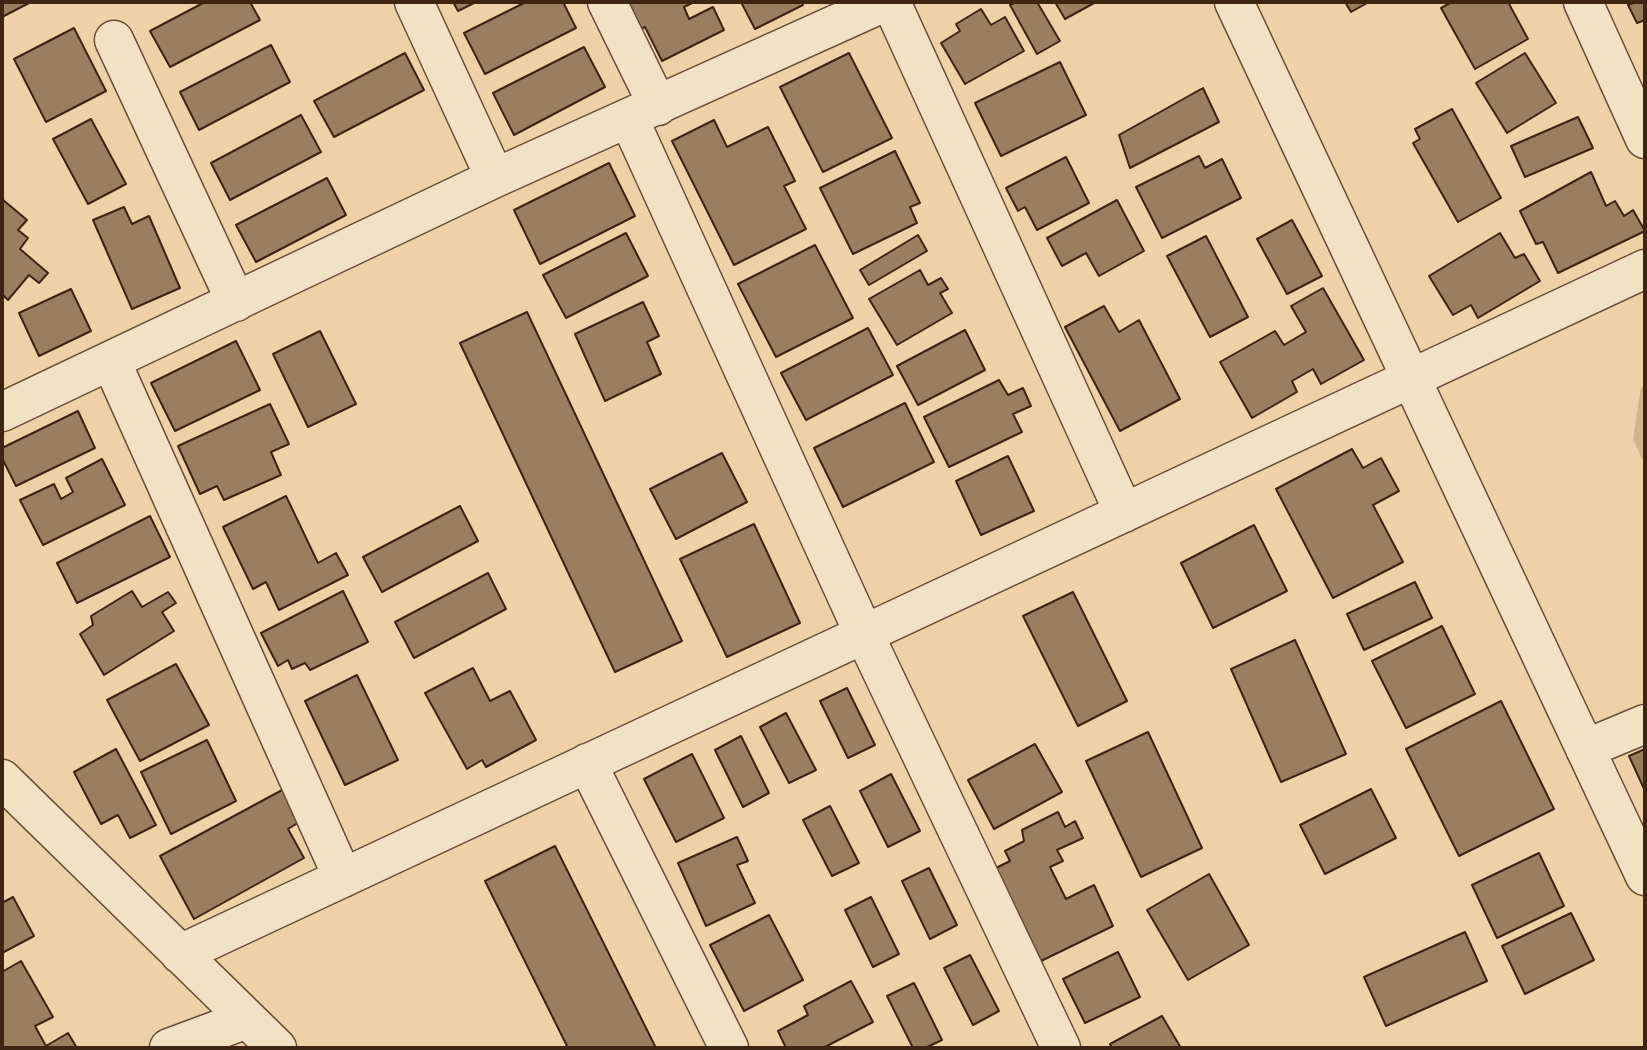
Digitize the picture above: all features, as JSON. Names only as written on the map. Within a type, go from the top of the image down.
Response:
[{"type":"street","points":[[414,2],[495,178]]},
{"type":"street","points":[[607,2],[643,112],[863,634],[1061,1048]]},
{"type":"street","points":[[2,412],[495,178],[885,2]]},
{"type":"street","points":[[891,2],[1124,513]]},
{"type":"street","points":[[1234,2],[1645,876]]},
{"type":"street","points":[[1583,2],[1645,139]]},
{"type":"street","points":[[114,40],[236,302]]},
{"type":"street","points":[[180,954],[1645,269]]},
{"type":"street","points":[[111,361],[343,878]]},
{"type":"street","points":[[1585,749],[1645,724]]},
{"type":"street","points":[[587,763],[729,1048]]},
{"type":"street","points":[[2,779],[277,1048]]},
{"type":"street","points":[[169,1048],[247,1019]]},
{"type":"shaded area","points":[[1645,383],[1645,465],[1633,439],[1641,388]]},
{"type":"building","points":[[2,2],[31,2],[2,17]]},
{"type":"building","points":[[205,2],[250,2],[260,20],[170,67],[150,31]]},
{"type":"building","points":[[453,2],[476,2],[458,11]]},
{"type":"building","points":[[526,2],[563,2],[576,28],[485,74],[464,33]]},
{"type":"building","points":[[617,2],[694,2],[684,7],[689,19],[713,7],[724,30],[662,61],[645,27],[633,33]]},
{"type":"building","points":[[741,2],[801,2],[803,5],[755,29]]},
{"type":"building","points":[[1016,2],[1037,2],[1060,41],[1037,54],[1010,5]]},
{"type":"building","points":[[1055,2],[1096,2],[1065,19]]},
{"type":"building","points":[[1345,2],[1369,2],[1351,12]]},
{"type":"building","points":[[1452,2],[1508,2],[1528,39],[1475,69],[1441,8]]},
{"type":"building","points":[[1645,2],[1645,20],[1637,23],[1628,5]]},
{"type":"building","points":[[981,9],[991,25],[1005,17],[1024,51],[965,84],[941,43],[960,31],[956,24]]},
{"type":"building","points":[[74,28],[106,91],[46,122],[14,59]]},
{"type":"building","points":[[271,45],[290,82],[199,130],[180,92]]},
{"type":"building","points":[[584,47],[605,87],[514,135],[493,93]]},
{"type":"building","points":[[405,53],[424,90],[334,137],[314,101]]},
{"type":"building","points":[[849,53],[892,138],[823,172],[780,87]]},
{"type":"building","points":[[1525,53],[1556,103],[1507,133],[1476,83]]},
{"type":"building","points":[[1060,62],[1086,115],[1001,156],[975,103]]},
{"type":"building","points":[[1203,88],[1219,122],[1130,168],[1119,135]]},
{"type":"building","points":[[1452,109],[1501,198],[1458,222],[1413,143],[1420,139],[1415,129]]},
{"type":"building","points":[[301,115],[321,152],[230,200],[211,163]]},
{"type":"building","points":[[1578,117],[1593,148],[1525,177],[1511,146]]},
{"type":"building","points":[[91,119],[126,184],[88,204],[53,139]]},
{"type":"building","points":[[714,120],[727,147],[768,127],[795,181],[784,186],[806,229],[734,265],[672,141]]},
{"type":"building","points":[[895,151],[920,203],[910,207],[917,223],[853,254],[820,188]]},
{"type":"building","points":[[1199,156],[1205,168],[1222,159],[1241,198],[1162,238],[1136,187]]},
{"type":"building","points":[[1066,157],[1089,203],[1037,230],[1025,207],[1018,211],[1006,188]]},
{"type":"building","points":[[609,163],[635,216],[540,264],[514,210]]},
{"type":"building","points":[[1591,172],[1606,206],[1615,201],[1624,216],[1633,210],[1645,231],[1558,273],[1543,242],[1536,244],[1520,211]]},
{"type":"building","points":[[327,178],[346,215],[256,262],[236,225]]},
{"type":"building","points":[[2,199],[27,220],[18,230],[28,238],[20,249],[48,273],[39,283],[29,275],[8,300],[2,294]]},
{"type":"building","points":[[1117,200],[1144,251],[1099,276],[1086,253],[1062,266],[1047,238]]},
{"type":"building","points":[[124,207],[132,224],[149,216],[180,288],[132,309],[93,220]]},
{"type":"building","points":[[1292,220],[1322,276],[1287,294],[1257,239]]},
{"type":"building","points":[[626,233],[648,276],[566,318],[543,275]]},
{"type":"building","points":[[1500,233],[1515,258],[1524,254],[1540,281],[1478,318],[1471,305],[1453,315],[1429,276]]},
{"type":"building","points":[[918,235],[927,251],[869,285],[860,270]]},
{"type":"building","points":[[1206,236],[1248,317],[1210,337],[1167,256]]},
{"type":"building","points":[[815,245],[853,318],[776,357],[738,284]]},
{"type":"building","points":[[920,270],[928,285],[941,278],[948,289],[940,293],[952,313],[897,345],[869,299]]},
{"type":"building","points":[[1323,288],[1364,360],[1321,384],[1313,369],[1292,381],[1297,392],[1252,418],[1220,362],[1275,331],[1284,345],[1306,332],[1291,306]]},
{"type":"building","points":[[71,289],[91,331],[39,356],[19,313]]},
{"type":"building","points":[[643,302],[659,336],[647,342],[661,374],[605,401],[575,334]]},
{"type":"building","points":[[1104,306],[1119,332],[1139,320],[1180,399],[1120,431],[1065,327]]},
{"type":"building","points":[[527,312],[682,641],[615,672],[460,343]]},
{"type":"building","points":[[868,328],[893,375],[806,420],[781,373]]},
{"type":"building","points":[[965,330],[985,370],[918,405],[897,366]]},
{"type":"building","points":[[320,331],[356,404],[308,427],[273,354]]},
{"type":"building","points":[[236,341],[260,390],[175,431],[151,383]]},
{"type":"building","points":[[999,380],[1008,395],[1023,388],[1031,406],[1013,414],[1022,432],[949,467],[924,417]]},
{"type":"building","points":[[905,403],[934,462],[843,507],[814,448]]},
{"type":"building","points":[[270,404],[289,444],[271,452],[281,475],[224,500],[217,486],[200,494],[178,446]]},
{"type":"building","points":[[78,411],[95,448],[16,486],[2,458],[2,448]]},
{"type":"building","points":[[1352,449],[1363,468],[1381,458],[1399,491],[1373,505],[1403,562],[1333,598],[1276,489]]},
{"type":"building","points":[[722,453],[747,502],[676,539],[650,489]]},
{"type":"building","points":[[1008,456],[1034,511],[981,535],[956,481]]},
{"type":"building","points":[[102,459],[125,505],[43,545],[20,500],[54,484],[61,499],[73,492],[66,478]]},
{"type":"building","points":[[286,496],[318,563],[336,553],[348,575],[279,610],[266,582],[253,589],[223,527]]},
{"type":"building","points":[[460,506],[478,541],[382,592],[363,557]]},
{"type":"building","points":[[150,516],[170,557],[77,603],[57,563]]},
{"type":"building","points":[[754,524],[800,623],[727,657],[680,559]]},
{"type":"building","points":[[1254,525],[1287,591],[1213,628],[1181,563]]},
{"type":"building","points":[[488,573],[506,609],[414,658],[395,622]]},
{"type":"building","points":[[1415,582],[1432,618],[1364,650],[1347,614]]},
{"type":"building","points":[[132,591],[142,607],[168,592],[176,603],[162,612],[174,631],[104,675],[80,634],[93,625],[91,616]]},
{"type":"building","points":[[343,591],[368,642],[310,670],[305,663],[292,669],[288,660],[278,666],[261,633]]},
{"type":"building","points":[[1073,592],[1127,701],[1078,726],[1023,616]]},
{"type":"building","points":[[1442,626],[1475,694],[1406,728],[1372,661]]},
{"type":"building","points":[[1295,640],[1346,754],[1281,782],[1231,669]]},
{"type":"building","points":[[176,664],[209,725],[140,761],[107,700]]},
{"type":"building","points":[[473,668],[490,701],[510,691],[536,740],[486,767],[482,760],[467,769],[425,693]]},
{"type":"building","points":[[357,675],[398,760],[345,785],[305,701]]},
{"type":"building","points":[[847,688],[875,745],[848,758],[820,701]]},
{"type":"building","points":[[1501,701],[1554,809],[1459,856],[1406,749]]},
{"type":"building","points":[[786,713],[816,770],[789,783],[760,727]]},
{"type":"building","points":[[1148,732],[1202,848],[1141,877],[1086,761]]},
{"type":"building","points":[[741,736],[769,793],[743,807],[715,750]]},
{"type":"building","points":[[207,740],[236,801],[171,834],[141,772]]},
{"type":"building","points":[[1035,744],[1062,792],[994,829],[968,780]]},
{"type":"building","points":[[116,749],[156,825],[130,838],[118,815],[101,824],[74,772]]},
{"type":"building","points":[[1645,749],[1645,791],[1629,756]]},
{"type":"building","points":[[692,754],[724,818],[676,842],[644,779]]},
{"type":"building","points":[[891,774],[920,831],[888,847],[860,791]]},
{"type":"building","points":[[284,789],[301,821],[288,829],[304,858],[194,919],[160,856]]},
{"type":"building","points":[[1371,789],[1396,838],[1325,874],[1300,825]]},
{"type":"building","points":[[830,806],[859,863],[832,876],[803,820]]},
{"type":"building","points":[[1058,812],[1065,827],[1075,821],[1083,838],[1057,850],[1063,861],[1050,867],[1066,899],[1094,885],[1113,926],[1041,961],[996,868],[1010,861],[1005,851],[1024,841],[1022,830]]},
{"type":"building","points":[[737,837],[748,861],[737,865],[755,903],[706,926],[678,863]]},
{"type":"building","points":[[555,846],[656,1048],[568,1048],[485,881]]},
{"type":"building","points":[[1539,853],[1564,906],[1497,938],[1472,885]]},
{"type":"building","points":[[929,868],[957,925],[930,939],[902,881]]},
{"type":"building","points":[[1209,874],[1249,945],[1188,980],[1147,910]]},
{"type":"building","points":[[13,897],[34,936],[2,953],[2,903]]},
{"type":"building","points":[[871,897],[899,954],[873,967],[845,910]]},
{"type":"building","points":[[1571,913],[1594,960],[1525,994],[1502,946]]},
{"type":"building","points":[[769,915],[803,980],[744,1011],[710,945]]},
{"type":"building","points":[[1465,932],[1487,981],[1386,1026],[1364,977]]},
{"type":"building","points":[[1118,952],[1140,997],[1085,1023],[1063,979]]},
{"type":"building","points":[[970,955],[999,1011],[973,1025],[944,968]]},
{"type":"building","points":[[21,961],[53,1017],[35,1026],[46,1046],[68,1033],[77,1048],[2,1048],[2,972]]},
{"type":"building","points":[[851,981],[873,1022],[823,1048],[786,1048],[778,1031],[808,1015],[804,1006]]},
{"type":"building","points":[[914,983],[942,1040],[925,1048],[913,1048],[887,996]]},
{"type":"building","points":[[1162,1016],[1181,1048],[1112,1048],[1110,1044]]}]
